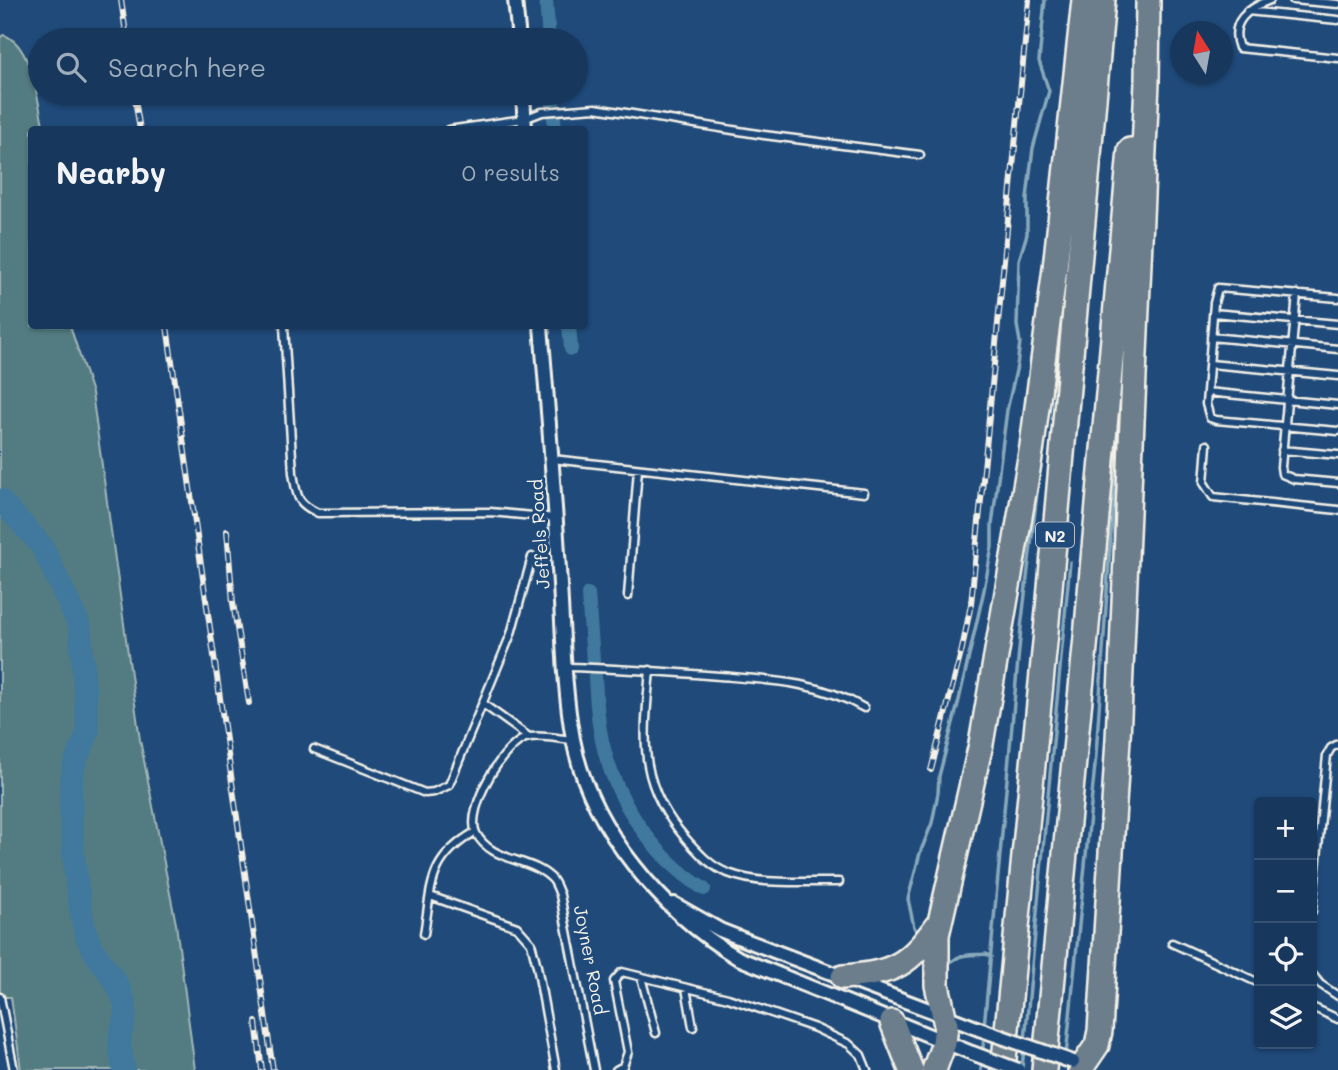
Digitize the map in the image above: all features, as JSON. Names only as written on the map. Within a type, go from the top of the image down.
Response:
[{"type":"highway","points":[[934,1070],[944,1044],[946,1025],[937,985],[939,923],[981,744],[1032,446],[1055,268],[1084,0]]},
{"type":"highway","name":"N2","points":[[1003,1070],[1103,0]]},
{"type":"highway","points":[[1083,1067],[1097,1045],[1100,1031],[1121,673],[1147,95],[1146,0]]},
{"type":"highway","name":"N2","points":[[1044,1070],[1146,0]]},
{"type":"highway","points":[[844,976],[871,975],[903,963],[916,953],[939,923]]},
{"type":"highway","points":[[892,1023],[911,1070]]},
{"type":"street","points":[[515,0],[518,28]]},
{"type":"street","points":[[524,105],[525,124]]},
{"type":"street","name":"Jeffels Road","points":[[541,329],[565,667],[573,740]]},
{"type":"street","points":[[573,740],[599,811],[630,861],[701,934],[738,958],[830,994],[944,1044],[1018,1070]]},
{"type":"street","points":[[667,900],[720,930],[1083,1067]]},
{"type":"lane","points":[[1270,0],[1247,11],[1238,21],[1237,44],[1242,50],[1338,58]]},
{"type":"lane","points":[[1293,0],[1338,4]]},
{"type":"lane","points":[[1247,11],[1338,20]]},
{"type":"lane","points":[[499,126],[525,124],[542,112],[595,108],[764,135],[920,155]]},
{"type":"lane","points":[[1338,298],[1221,287],[1214,295],[1207,414],[1210,418],[1338,431]]},
{"type":"lane","points":[[1297,294],[1282,474],[1287,478],[1338,483]]},
{"type":"lane","points":[[1213,313],[1338,324]]},
{"type":"lane","points":[[284,329],[293,473],[297,496],[303,506],[318,513],[490,512],[556,518]]},
{"type":"lane","points":[[1211,337],[1338,349]]},
{"type":"lane","points":[[1210,364],[1338,376]]},
{"type":"lane","points":[[1208,392],[1338,405]]},
{"type":"lane","points":[[1207,445],[1204,483],[1213,497],[1338,510]]},
{"type":"lane","points":[[1282,450],[1338,455]]},
{"type":"lane","points":[[552,459],[864,493]]},
{"type":"lane","points":[[628,596],[638,468]]},
{"type":"lane","points":[[314,749],[425,793],[449,785],[511,634],[532,557]]},
{"type":"lane","points":[[565,667],[650,670],[807,685],[829,690],[864,708]]},
{"type":"lane","points":[[650,670],[645,736],[647,766],[655,795],[672,823],[711,864],[726,873],[768,880],[839,882]]},
{"type":"lane","points":[[483,704],[529,737]]},
{"type":"lane","points":[[424,934],[434,874],[442,857],[475,832],[473,821],[476,811],[500,758],[515,744],[529,737],[573,740]]},
{"type":"lane","points":[[1317,860],[1327,755],[1331,748],[1338,744]]},
{"type":"lane","name":"Joyner Road","points":[[475,832],[485,845],[497,853],[542,871],[553,881],[560,895],[594,1070]]},
{"type":"lane","points":[[430,896],[517,927],[527,935],[537,966],[556,1070]]},
{"type":"lane","points":[[1172,943],[1254,981]]},
{"type":"lane","points":[[616,1070],[623,1066],[628,1052],[615,977],[622,972],[728,998],[838,1038],[861,1055],[867,1070]]},
{"type":"lane","points":[[641,977],[656,1033]]},
{"type":"lane","points":[[1317,981],[1338,996]]},
{"type":"lane","points":[[686,988],[693,1027]]},
{"type":"lane","points":[[0,997],[14,1070]]},
{"type":"lane","points":[[1317,1009],[1338,1019]]},
{"type":"green space","points":[[3,35],[13,40],[27,61],[28,105],[39,105],[43,126],[28,126],[28,329],[71,329],[92,393],[140,740],[176,924],[195,1070],[21,1070],[11,997],[0,997],[0,38]]},
{"type":"waterway","points":[[546,0],[548,28]]},
{"type":"waterway","points":[[919,935],[914,927],[908,899],[920,853],[932,823],[939,776],[984,590],[992,547],[992,525],[1007,410],[1017,366],[1020,342],[1017,325],[1019,260],[1027,234],[1027,198],[1033,148],[1049,91],[1039,61],[1045,0]]},
{"type":"waterway","points":[[553,105],[555,126]]},
{"type":"waterway","points":[[569,329],[571,349]]},
{"type":"waterway","points":[[1066,1056],[1096,755],[1121,382]]},
{"type":"waterway","points":[[984,1027],[1021,628],[1041,460]]},
{"type":"waterway","points":[[0,500],[42,546],[80,627],[88,732],[74,766],[72,781],[74,854],[80,906],[89,942],[117,985],[124,1001],[125,1015],[120,1038],[124,1070]]},
{"type":"waterway","points":[[1025,1040],[1070,562]]},
{"type":"waterway","points":[[588,594],[593,660]]},
{"type":"waterway","points":[[595,676],[599,724],[605,754],[624,800],[636,821],[667,859],[704,889]]},
{"type":"waterway","points":[[950,962],[965,955],[986,954],[991,957]]},
{"type":"waterway","points":[[981,1070],[984,1035]]},
{"type":"waterway","points":[[1022,1068],[1024,1048]]},
{"type":"railway","points":[[121,0],[125,28]]},
{"type":"railway","points":[[931,770],[971,604],[1029,0]]},
{"type":"railway","points":[[136,105],[139,126]]},
{"type":"railway","points":[[167,329],[273,1070]]},
{"type":"railway","points":[[227,531],[233,603],[249,703]]},
{"type":"railway","points":[[256,1022],[262,1070]]}]
